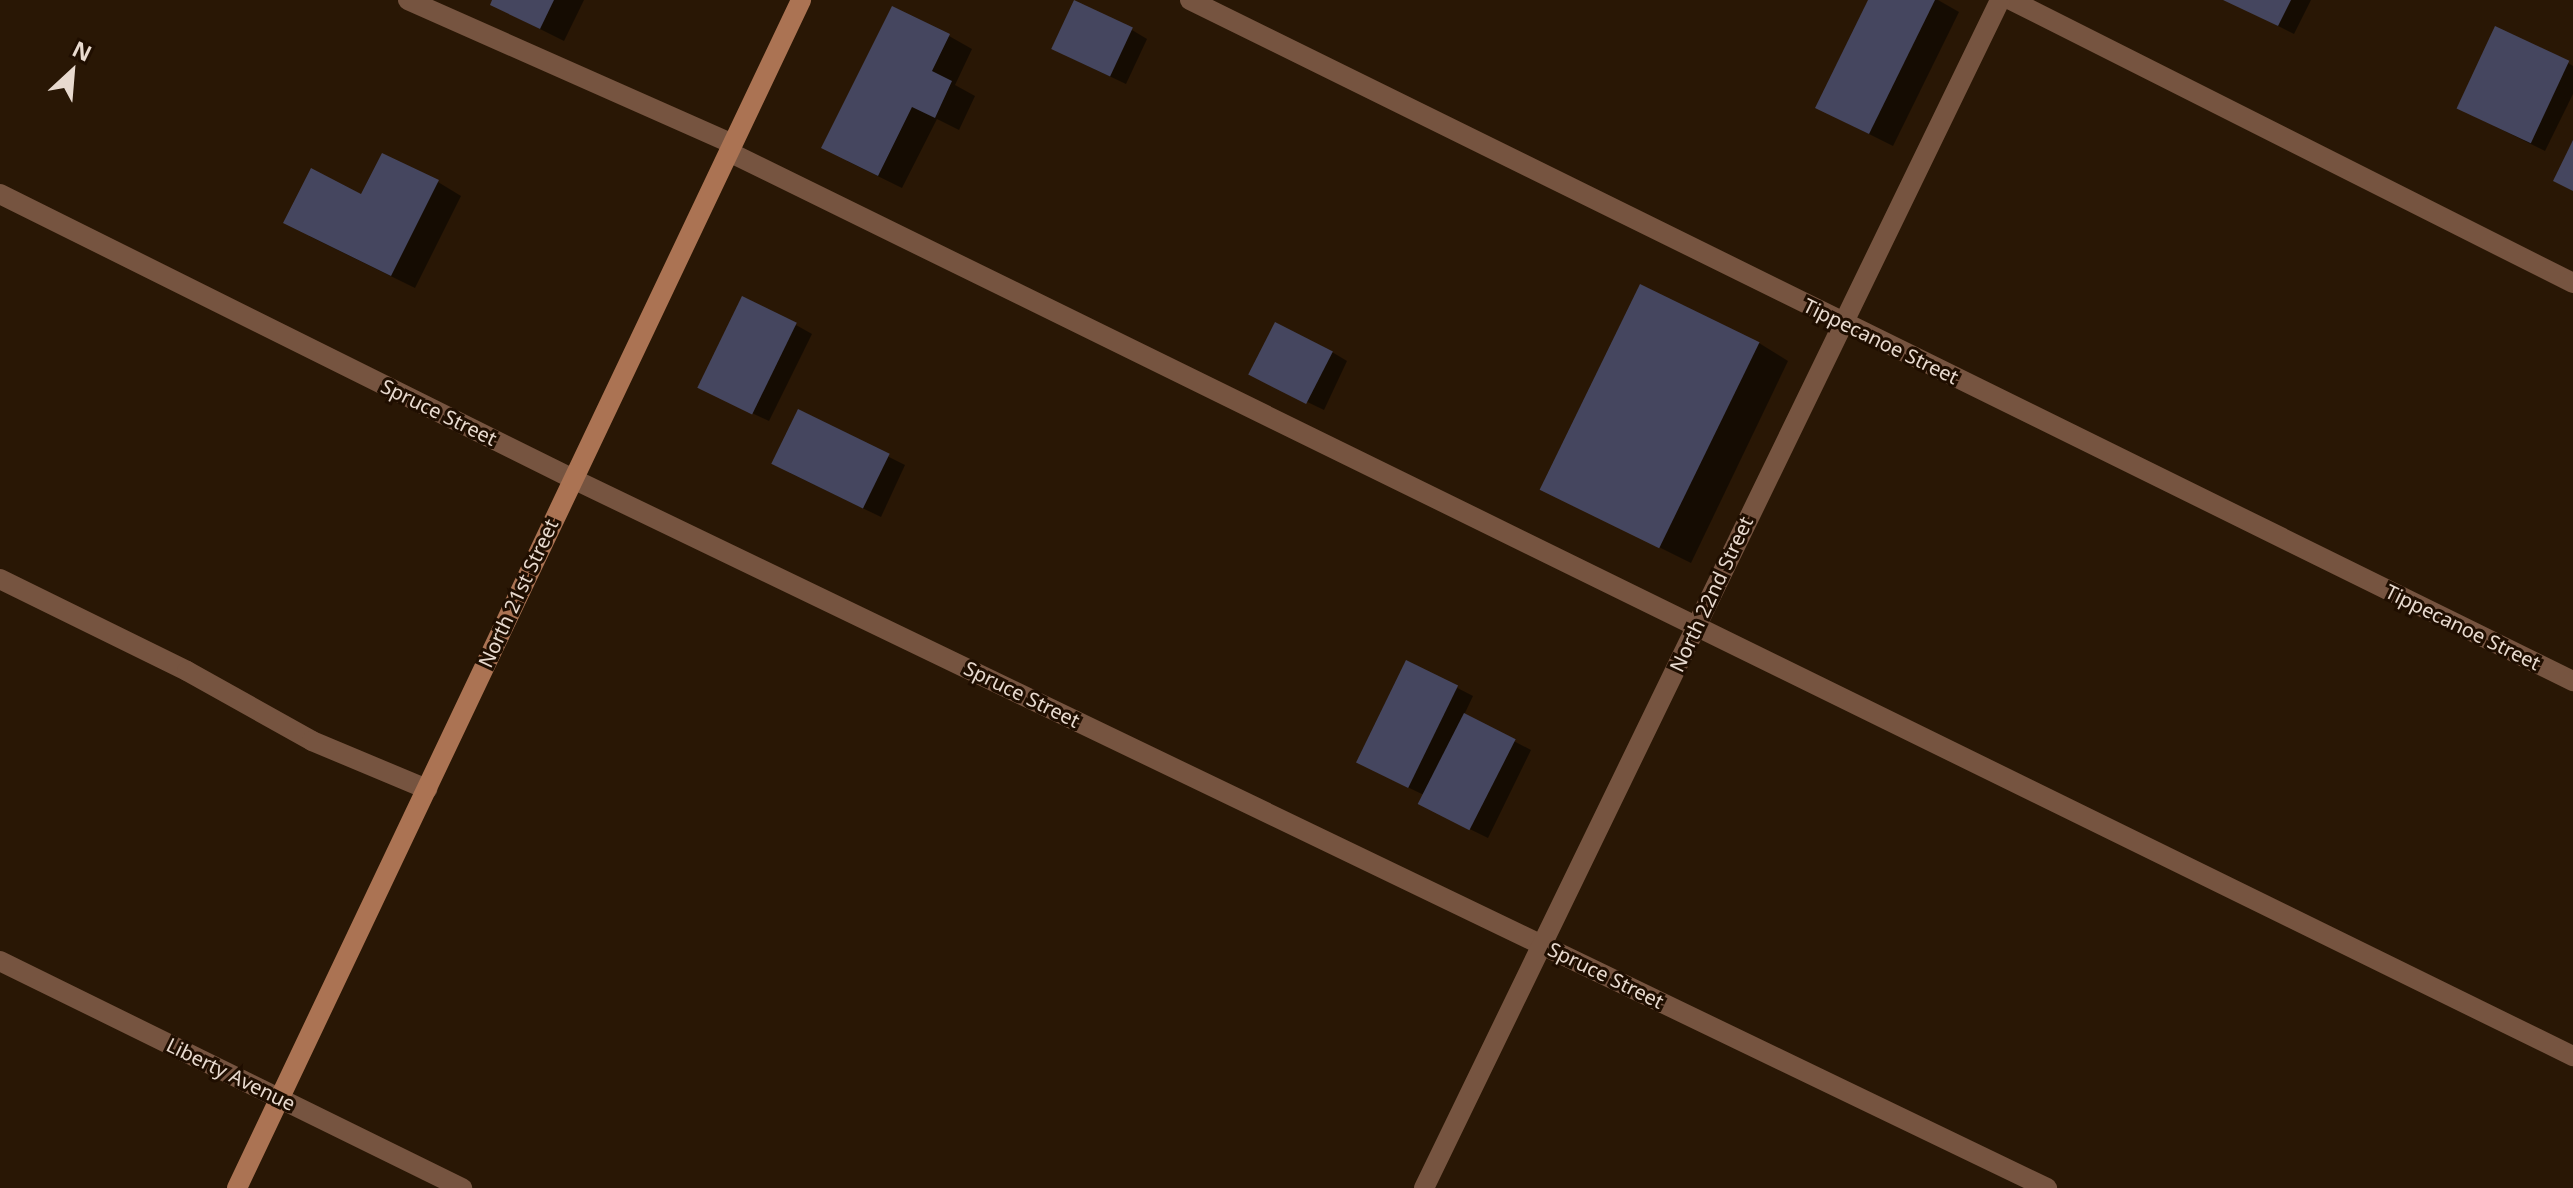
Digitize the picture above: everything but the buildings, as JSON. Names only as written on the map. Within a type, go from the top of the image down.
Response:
[{"type":"street","points":[[408,0],[731,148],[1694,629],[2573,1056]]},
{"type":"street","name":"North 21st Street","points":[[237,1188],[282,1100],[571,478],[801,0]]},
{"type":"street","name":"Tippecanoe Street","points":[[1190,0],[2573,681]]},
{"type":"street","name":"North 22nd Street","points":[[1424,1188],[1544,945],[1840,321],[2000,0]]},
{"type":"street","points":[[2011,0],[2573,283]]},
{"type":"street","name":"Spruce Street","points":[[0,194],[571,478],[2047,1188]]},
{"type":"street","points":[[0,579],[187,671],[312,741],[427,789]]},
{"type":"street","name":"Liberty Avenue","points":[[0,961],[462,1188]]}]
